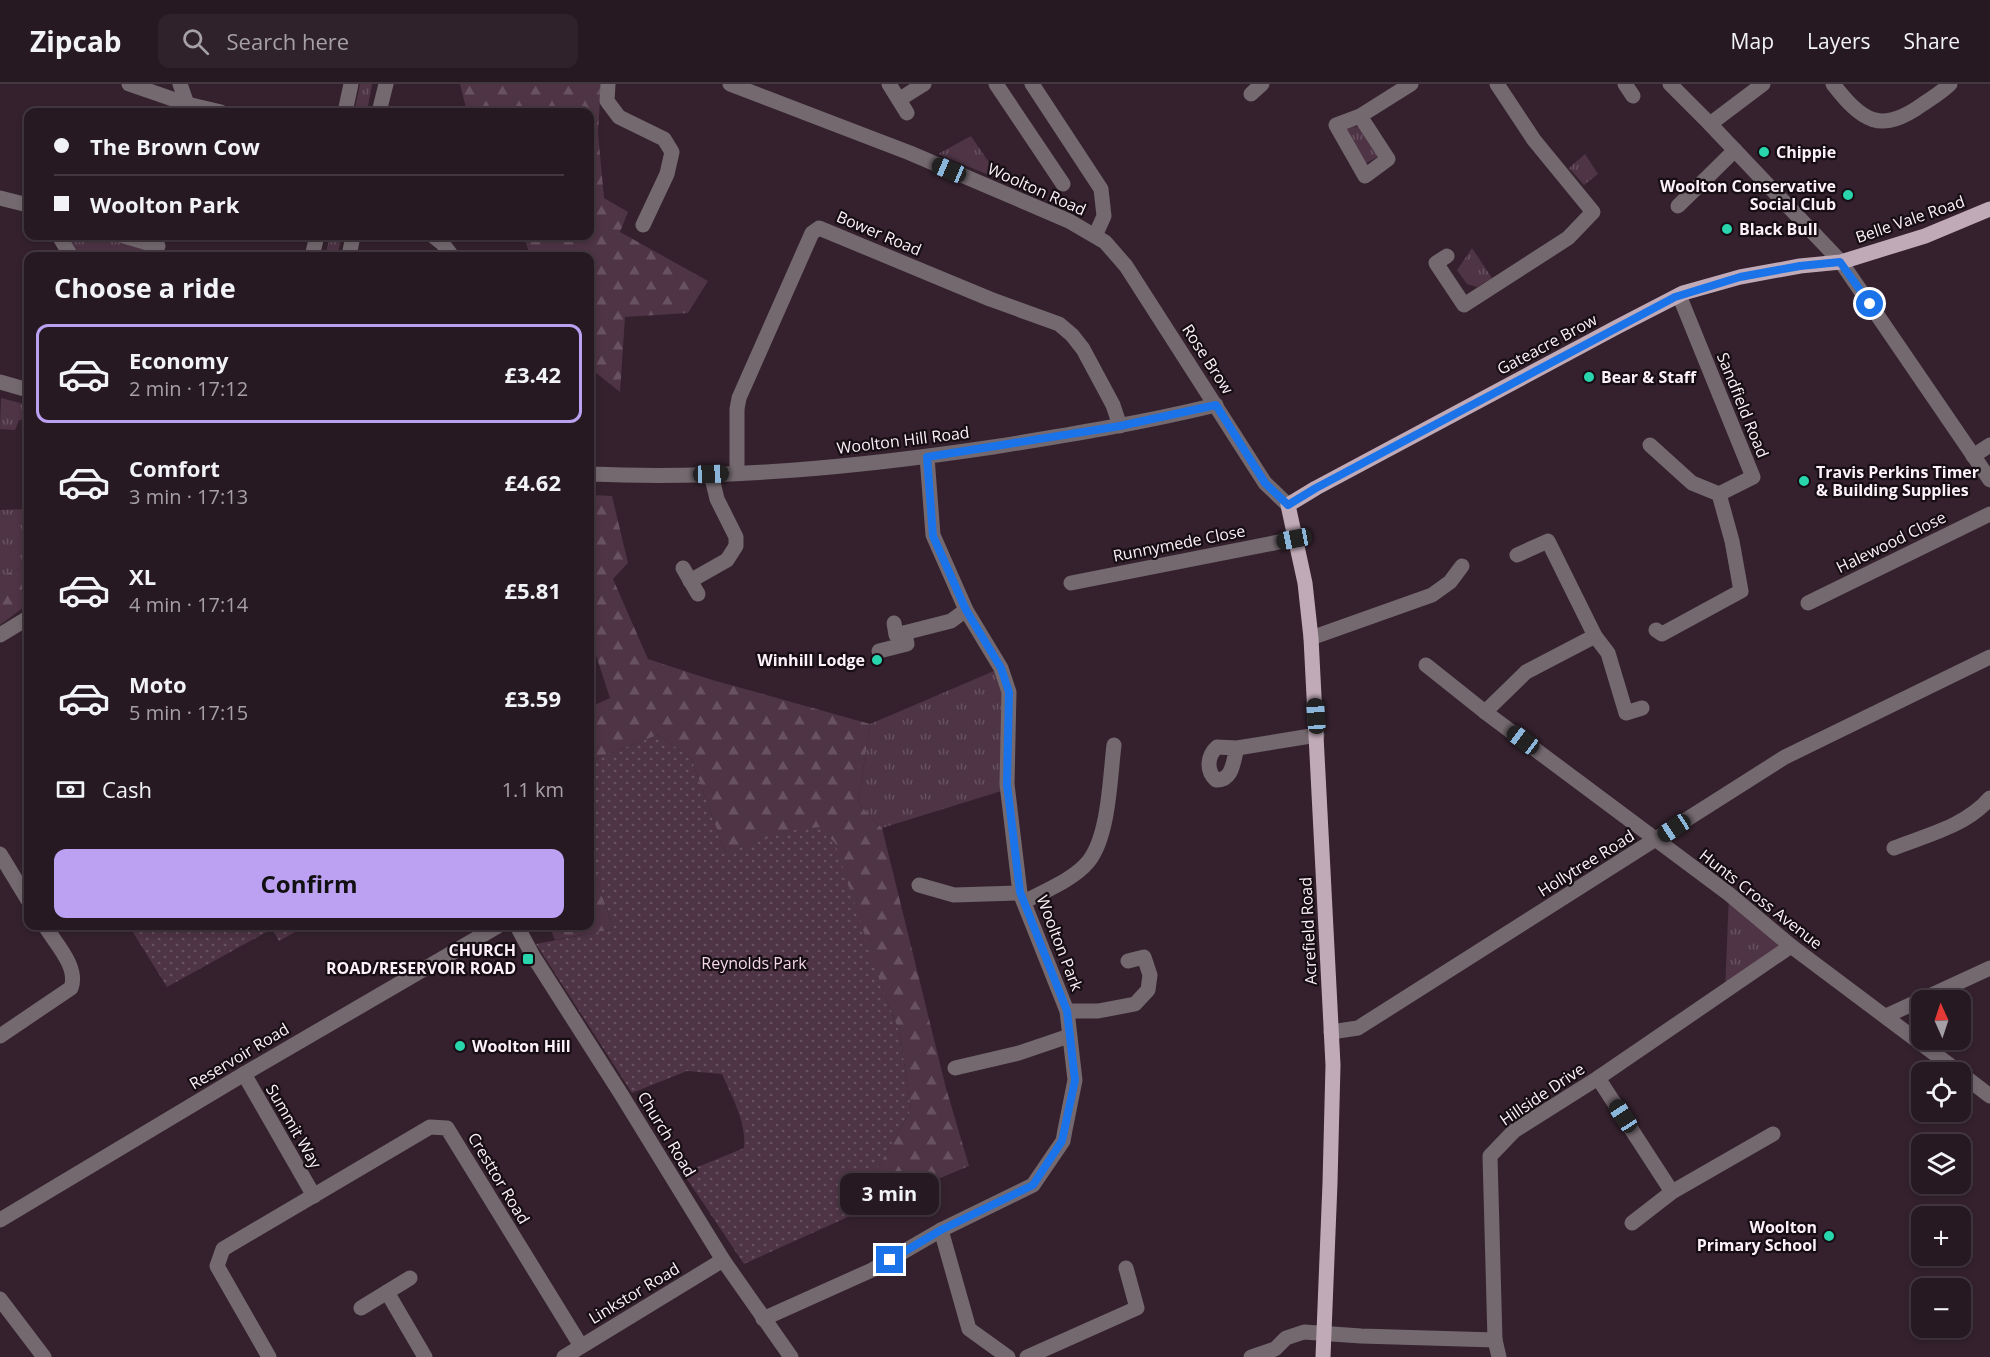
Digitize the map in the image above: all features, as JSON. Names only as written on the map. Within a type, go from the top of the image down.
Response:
[{"type":"main road","name":"Belle Vale Road","points":[[1840,262],[1925,236],[1990,209]]},
{"type":"main road","name":"Gateacre Brow","points":[[1288,505],[1358,465],[1679,295],[1740,277],[1800,266],[1840,262]]},
{"type":"main road","name":"Acrefield Road","points":[[1288,505],[1305,583],[1311,639],[1331,1032],[1330,1183],[1323,1357]]},
{"type":"street","points":[[129,84],[204,108]]},
{"type":"street","points":[[180,84],[187,104]]},
{"type":"street","points":[[346,108],[351,84]]},
{"type":"street","points":[[381,108],[386,84]]},
{"type":"street","points":[[608,84],[607,101],[619,117],[664,139],[672,152],[667,174],[643,225]]},
{"type":"street","name":"Woolton Road","points":[[729,84],[909,153],[1069,221],[1095,236]]},
{"type":"street","points":[[889,84],[904,106],[924,84]]},
{"type":"street","points":[[996,84],[1063,184]]},
{"type":"street","points":[[1032,84],[1101,189],[1104,216],[1095,236]]},
{"type":"street","points":[[1360,116],[1411,84]]},
{"type":"street","points":[[1447,256],[1436,263],[1464,305],[1568,238],[1593,212],[1534,140],[1497,84]]},
{"type":"street","points":[[1670,84],[1840,262],[1990,480]]},
{"type":"street","points":[[1710,124],[1762,84]]},
{"type":"street","points":[[1833,84],[1852,109],[1871,120],[1887,122],[1912,112],[1950,84]]},
{"type":"street","points":[[1678,206],[1735,150]]},
{"type":"street","points":[[0,198],[24,204]]},
{"type":"street","name":"Bower Road","points":[[737,473],[739,398],[812,233],[819,228],[990,299],[1059,324],[1083,349],[1115,409],[1120,426]]},
{"type":"street","name":"Rose Brow","points":[[1095,236],[1105,242],[1126,266],[1265,483],[1288,505]]},
{"type":"street","points":[[138,240],[158,246],[154,252]]},
{"type":"street","points":[[438,240],[449,252]]},
{"type":"street","name":"Sandfield Road","points":[[1679,295],[1753,477],[1719,494]]},
{"type":"street","points":[[0,382],[24,389]]},
{"type":"street","name":"Woolton Hill Road","points":[[594,474],[737,473],[824,468],[927,457],[1120,426],[1216,405]]},
{"type":"street","points":[[1650,445],[1692,483],[1719,494],[1732,541],[1741,591],[1662,634],[1656,630]]},
{"type":"street","points":[[1973,456],[1990,446]]},
{"type":"street","name":"Woolton Park","points":[[763,1319],[872,1270],[941,1230],[1033,1185],[1062,1141],[1075,1080],[1067,1011],[1022,897],[1007,784],[1009,692],[1001,668],[966,610],[933,536],[927,457]]},
{"type":"street","points":[[691,581],[727,560],[736,546],[736,537],[717,499],[711,474]]},
{"type":"street","name":"Halewood Close","points":[[1808,603],[1990,514]]},
{"type":"street","name":"Runnymede Close","points":[[1071,583],[1294,539]]},
{"type":"street","points":[[1517,555],[1548,541],[1594,636],[1608,653],[1628,719],[1642,708]]},
{"type":"street","points":[[1311,639],[1432,595],[1450,582],[1462,567]]},
{"type":"street","points":[[879,651],[907,644],[899,628],[951,621],[966,610]]},
{"type":"street","points":[[0,635],[24,620]]},
{"type":"street","points":[[1485,712],[1526,672],[1594,636]]},
{"type":"street","name":"Hollytree Road","points":[[1331,1032],[1358,1028],[1785,757],[1990,657]]},
{"type":"street","name":"Hunts Cross Avenue","points":[[1426,665],[1485,712],[1729,894],[1791,946],[1946,1062]]},
{"type":"street","points":[[1237,748],[1317,735]]},
{"type":"street","points":[[919,885],[954,895],[1022,897],[1062,882],[1088,862],[1104,829],[1114,745]]},
{"type":"street","points":[[1894,848],[1968,818],[1979,811],[1990,798]]},
{"type":"street","points":[[0,854],[24,893]]},
{"type":"street","points":[[0,1036],[67,993],[71,988],[74,981],[72,970],[47,930]]},
{"type":"street","name":"Reservoir Road","points":[[0,1220],[491,930]]},
{"type":"street","name":"Church Road","points":[[519,930],[533,956],[723,1260],[791,1357]]},
{"type":"street","name":"Hillside Drive","points":[[1499,1357],[1495,1340],[1490,1156],[1514,1131],[1598,1078],[1791,946]]},
{"type":"street","points":[[1067,1011],[1098,1011],[1135,1004],[1148,990],[1149,967],[1144,957],[1128,961]]},
{"type":"street","points":[[1886,1016],[1990,968]]},
{"type":"street","points":[[955,1068],[1019,1053],[1069,1036]]},
{"type":"street","name":"Summit Way","points":[[244,1074],[314,1196]]},
{"type":"street","points":[[1598,1078],[1672,1192]]},
{"type":"street","name":"Hunts Cross Avenue","points":[[1971,1081],[1990,1096]]},
{"type":"street","name":"Cresttor Road","points":[[314,1196],[430,1127],[447,1128],[581,1346]]},
{"type":"street","points":[[1632,1223],[1672,1192],[1773,1134]]},
{"type":"street","points":[[269,1357],[217,1266],[223,1249],[314,1196]]},
{"type":"street","points":[[941,1230],[969,1329],[1008,1357]]},
{"type":"street","name":"Linkstor Road","points":[[564,1357],[723,1260]]},
{"type":"street","points":[[1027,1357],[1137,1308],[1126,1268]]},
{"type":"street","points":[[361,1308],[410,1278]]},
{"type":"street","points":[[387,1292],[425,1357]]},
{"type":"street","points":[[0,1299],[44,1357]]},
{"type":"street","points":[[1251,1357],[1275,1348],[1286,1338],[1304,1332],[1495,1340]]},
{"type":"green space","points":[[360,84],[372,84],[368,108],[355,108]]},
{"type":"green space","points":[[460,84],[601,84],[598,133],[604,198],[628,212],[620,232],[708,281],[688,313],[625,317],[620,392],[594,371],[594,252],[529,252],[525,240],[594,240],[594,108],[466,108]]},
{"type":"green space","points":[[1360,126],[1379,156],[1365,164],[1343,128]]},
{"type":"green space","points":[[971,136],[1001,180],[938,154]]},
{"type":"green space","points":[[1585,154],[1598,174],[1584,185],[1569,168]]},
{"type":"green space","points":[[65,240],[127,240],[153,248],[150,252],[75,252]]},
{"type":"green space","points":[[329,240],[341,240],[338,252],[326,252]]},
{"type":"green space","points":[[1472,248],[1492,278],[1477,287],[1467,284],[1457,270]]},
{"type":"green space","points":[[1,398],[24,404],[24,419],[19,420],[15,430],[0,429]]},
{"type":"green space","points":[[594,495],[612,496],[628,563],[613,579],[648,659],[709,679],[870,724],[858,803],[882,828],[946,1088],[969,1166],[850,1216],[911,1110],[900,1034],[881,985],[725,852],[691,758],[658,735],[594,759],[594,705],[610,698],[594,649]]},
{"type":"green space","points":[[24,509],[24,567],[0,576],[0,510]]},
{"type":"green space","points":[[24,567],[24,607],[0,625],[0,576]]},
{"type":"green space","points":[[1001,668],[1008,789],[882,828],[858,803],[870,724]]},
{"type":"green space","name":"Reynolds Park","points":[[658,735],[691,758],[725,852],[794,830],[820,827],[835,843],[881,985],[900,1034],[911,1110],[850,1216],[744,1264],[683,1173],[744,1148],[741,1120],[722,1074],[687,1071],[632,1093],[536,944],[614,929],[594,872],[594,759]]},
{"type":"green space","points":[[594,872],[614,929],[555,940],[551,930],[594,930]]},
{"type":"green space","points":[[1729,894],[1791,946],[1725,992]]},
{"type":"green space","points":[[131,930],[270,930],[167,987]]},
{"type":"green space","points":[[273,930],[299,930],[279,941]]},
{"type":"place","name":"Chippie","points":[[1764,152]]},
{"type":"place","name":"Woolton Conservative Social Club","points":[[1848,195]]},
{"type":"place","name":"Black Bull","points":[[1727,229]]},
{"type":"place","name":"Bear & Staff","points":[[1589,377]]},
{"type":"place","name":"Travis Perkins Timer & Building Supplies","points":[[1804,481]]},
{"type":"place","name":"Winhill Lodge","points":[[877,660]]},
{"type":"place","name":"CHURCH ROAD/RESERVOIR ROAD","points":[[528,959]]},
{"type":"place","name":"Woolton Hill","points":[[460,1046]]},
{"type":"place","name":"Woolton Primary School","points":[[1829,1236]]},
{"type":"route","points":[[890,1260],[941,1230],[1033,1185],[1062,1141],[1075,1080],[1067,1011],[1020,892],[1007,784],[1009,692],[1001,668],[966,610],[933,536],[927,457],[1066,436],[1177,415],[1216,405],[1265,483],[1288,505],[1683,293],[1740,277],[1800,266],[1840,262],[1870,304]]}]
